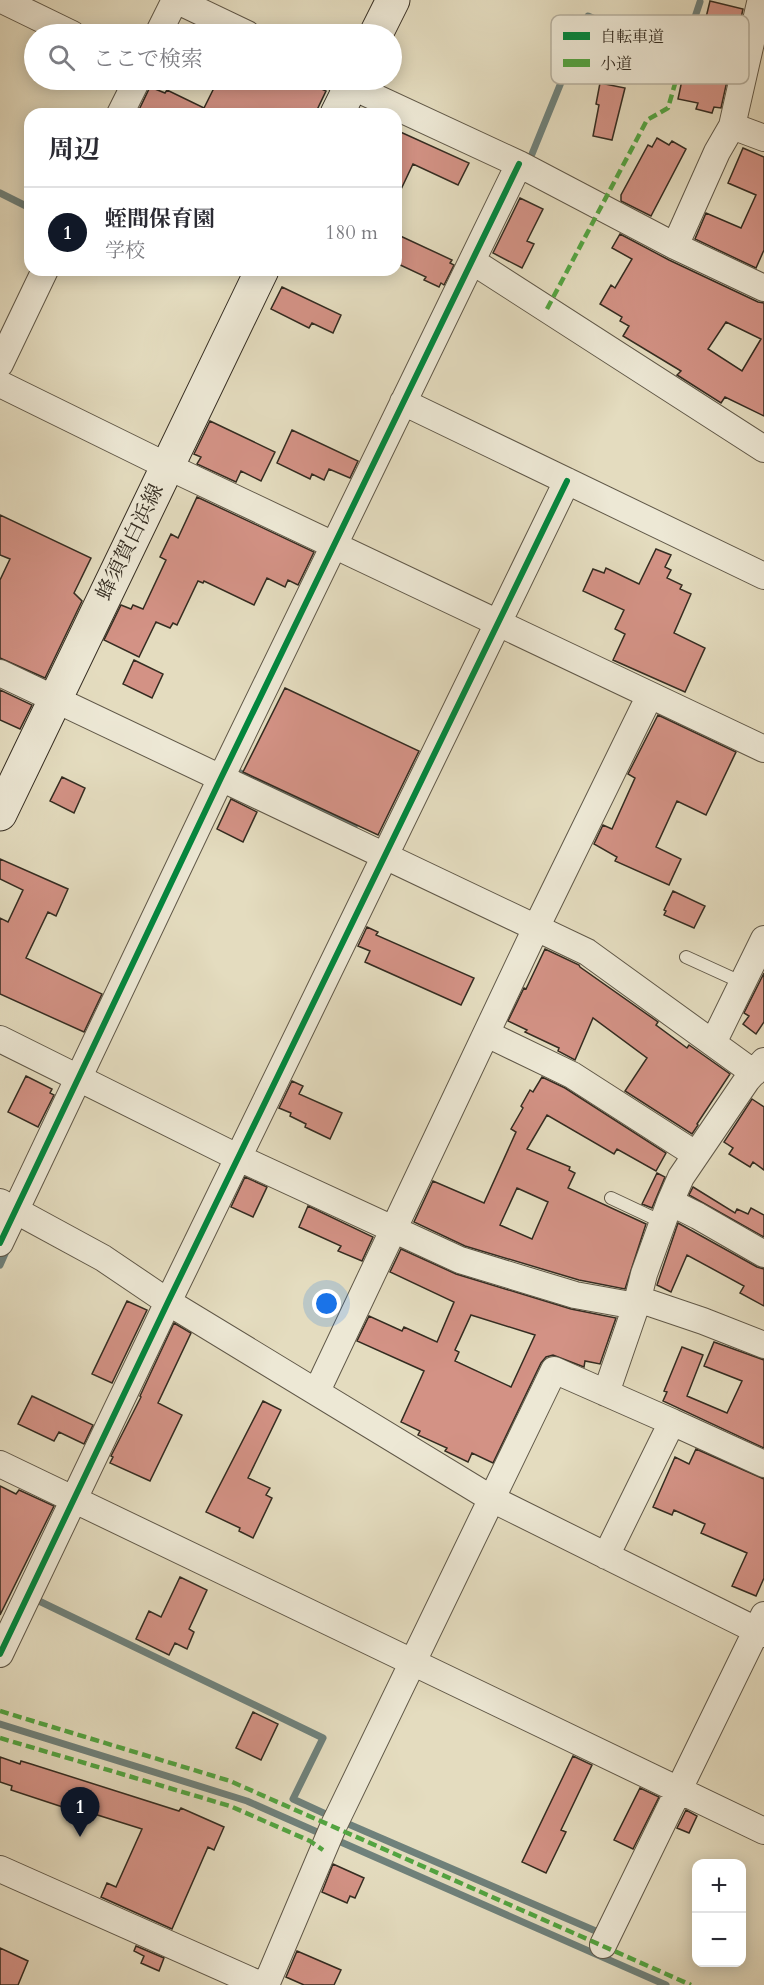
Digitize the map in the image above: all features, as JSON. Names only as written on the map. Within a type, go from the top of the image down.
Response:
[{"type":"main road","points":[[381,24],[393,0]]},
{"type":"main road","name":"蜂須賀白浜線","points":[[0,814],[259,276]]},
{"type":"street","points":[[2,0],[51,24]]},
{"type":"street","points":[[163,24],[176,0],[226,24]]},
{"type":"street","points":[[749,34],[755,2]]},
{"type":"street","points":[[675,246],[717,152],[732,126],[740,84]]},
{"type":"street","points":[[123,108],[132,90]]},
{"type":"street","points":[[345,90],[387,108]]},
{"type":"street","points":[[402,114],[519,164],[675,246],[764,288]]},
{"type":"street","points":[[732,126],[764,138]]},
{"type":"street","points":[[0,1243],[8,1206],[77,1078],[519,164]]},
{"type":"street","points":[[472,261],[764,448]]},
{"type":"street","points":[[0,364],[42,276]]},
{"type":"street","points":[[0,384],[167,466],[764,749]]},
{"type":"street","points":[[403,402],[764,576]]},
{"type":"street","points":[[0,1654],[168,1302],[567,481]]},
{"type":"street","points":[[0,673],[586,952],[713,1043],[760,1068],[747,1080],[695,1154],[666,1212],[606,1393]]},
{"type":"street","points":[[317,1391],[536,928],[650,695]]},
{"type":"street","points":[[713,1043],[764,939]]},
{"type":"street","points":[[487,1034],[572,1075],[695,1154]]},
{"type":"street","points":[[0,1039],[239,1158],[460,1260],[575,1295],[637,1303],[703,1321],[764,1345]]},
{"type":"street","points":[[8,1206],[103,1258],[168,1302],[492,1499],[606,1556],[761,1626],[677,1789],[603,1945]]},
{"type":"street","points":[[666,1212],[698,1216],[764,1254]]},
{"type":"street","points":[[266,1985],[327,1840],[554,1370],[764,1464]]},
{"type":"street","points":[[606,1556],[672,1422]]},
{"type":"street","points":[[0,1464],[764,1831]]},
{"type":"street","points":[[0,1869],[261,1985]]},
{"type":"lane","points":[[686,957],[743,983]]},
{"type":"lane","points":[[610,1198],[666,1212]]},
{"type":"building","points":[[710,1],[743,9],[742,15],[707,15]]},
{"type":"building","points":[[600,84],[625,88],[612,140],[593,136],[599,105],[596,104]]},
{"type":"building","points":[[681,84],[726,84],[721,108],[714,107],[712,113],[696,109],[698,103],[678,99]]},
{"type":"building","points":[[149,90],[165,93],[167,90],[204,108],[140,108]]},
{"type":"building","points":[[213,90],[326,91],[318,108],[204,108]]},
{"type":"building","points":[[402,133],[469,163],[458,185],[413,164],[402,187]]},
{"type":"building","points":[[657,138],[669,145],[672,141],[686,149],[651,216],[621,201],[621,195],[648,145],[652,147]]},
{"type":"building","points":[[743,148],[764,157],[764,250],[756,268],[695,239],[706,213],[741,228],[756,195],[728,183]]},
{"type":"building","points":[[520,198],[543,209],[527,241],[534,244],[522,268],[493,253]]},
{"type":"building","points":[[620,234],[669,260],[764,303],[764,416],[725,397],[721,403],[677,375],[681,371],[623,336],[629,326],[620,321],[622,317],[600,304],[611,285],[615,288],[632,259],[612,248]],"holes":[[[726,322],[761,339],[742,371],[708,349]]]},
{"type":"building","points":[[402,237],[452,260],[450,263],[454,265],[444,285],[441,283],[439,287],[424,280],[426,277],[402,266]]},
{"type":"building","points":[[282,287],[341,315],[333,333],[312,323],[309,328],[271,309]]},
{"type":"building","points":[[210,421],[275,452],[261,481],[241,471],[236,482],[197,464],[201,457],[194,454]]},
{"type":"building","points":[[292,430],[358,461],[350,478],[329,469],[324,480],[312,474],[310,479],[277,463]]},
{"type":"building","points":[[197,497],[314,552],[298,585],[288,580],[285,587],[267,578],[254,605],[204,581],[203,583],[198,581],[177,625],[173,623],[170,628],[156,622],[139,657],[104,640],[121,605],[131,609],[133,605],[143,609],[166,560],[160,557],[171,534],[178,538]]},
{"type":"building","points":[[0,515],[91,558],[74,593],[82,601],[45,678],[0,658],[0,580],[10,559],[0,555]]},
{"type":"building","points":[[656,549],[671,555],[665,567],[671,570],[667,578],[682,585],[680,589],[691,594],[674,633],[705,648],[685,692],[613,660],[625,634],[615,629],[624,610],[583,591],[593,569],[604,573],[606,568],[639,584]]},
{"type":"building","points":[[134,660],[163,674],[152,698],[123,684]]},
{"type":"building","points":[[285,688],[419,751],[378,835],[243,772]]},
{"type":"building","points":[[0,690],[32,705],[20,729],[0,720]]},
{"type":"building","points":[[658,715],[736,752],[706,815],[677,801],[656,847],[681,859],[669,885],[615,861],[617,857],[594,844],[603,825],[612,829],[635,778],[628,774]]},
{"type":"building","points":[[62,777],[85,788],[74,813],[50,801]]},
{"type":"building","points":[[231,799],[257,812],[243,842],[217,829]]},
{"type":"building","points":[[0,859],[68,889],[56,916],[48,912],[26,958],[102,994],[84,1032],[0,994],[0,918],[8,922],[23,890],[0,879]]},
{"type":"building","points":[[673,891],[705,906],[694,928],[664,915]]},
{"type":"building","points":[[367,927],[378,932],[376,935],[474,978],[461,1005],[365,962],[370,951],[358,946]]},
{"type":"building","points":[[545,949],[579,965],[658,1022],[656,1025],[687,1048],[689,1045],[730,1074],[692,1134],[625,1091],[647,1058],[593,1018],[575,1060],[558,1051],[559,1048],[508,1021]]},
{"type":"building","points":[[764,973],[764,1022],[756,1034],[743,1024],[749,1016],[744,1013]]},
{"type":"building","points":[[26,1076],[52,1089],[50,1093],[54,1095],[38,1127],[8,1112]]},
{"type":"building","points":[[542,1077],[565,1088],[666,1153],[656,1171],[617,1149],[614,1154],[547,1115],[527,1149],[570,1167],[569,1170],[575,1173],[568,1188],[646,1224],[625,1289],[579,1280],[465,1246],[414,1222],[433,1181],[484,1203],[516,1132],[511,1129],[523,1108],[521,1106],[530,1090],[533,1092]],"holes":[[[517,1188],[548,1202],[532,1239],[500,1225]]]},
{"type":"building","points":[[292,1081],[303,1086],[299,1094],[342,1113],[330,1139],[305,1127],[306,1124],[290,1116],[291,1113],[279,1108]]},
{"type":"building","points":[[752,1099],[764,1107],[764,1170],[753,1162],[750,1167],[729,1154],[733,1148],[724,1142]]},
{"type":"building","points":[[657,1173],[665,1177],[652,1208],[642,1204]]},
{"type":"building","points":[[245,1177],[267,1187],[253,1217],[231,1207]]},
{"type":"building","points":[[693,1187],[735,1213],[737,1209],[748,1214],[751,1208],[764,1215],[764,1237],[689,1195]]},
{"type":"building","points":[[308,1206],[373,1237],[362,1261],[338,1251],[341,1246],[299,1227]]},
{"type":"building","points":[[678,1223],[764,1269],[764,1306],[740,1293],[744,1286],[687,1255],[671,1292],[657,1285]]},
{"type":"building","points":[[401,1249],[456,1274],[571,1309],[616,1318],[600,1364],[585,1361],[584,1367],[553,1355],[546,1357],[493,1463],[472,1453],[468,1462],[445,1451],[447,1448],[418,1435],[420,1431],[401,1422],[424,1371],[357,1341],[369,1316],[402,1331],[404,1327],[437,1342],[454,1302],[390,1272]],"holes":[[[471,1315],[535,1335],[511,1387],[455,1361],[459,1352],[455,1350]]]},
{"type":"building","points":[[127,1301],[147,1310],[112,1383],[92,1374]]},
{"type":"building","points":[[174,1323],[191,1333],[158,1403],[182,1415],[150,1481],[110,1463],[113,1457],[111,1456],[141,1397]]},
{"type":"building","points":[[714,1342],[764,1360],[764,1448],[663,1401],[667,1392],[664,1391],[682,1347],[703,1355],[687,1396],[727,1413],[742,1381],[704,1366]]},
{"type":"building","points":[[32,1396],[93,1425],[84,1444],[59,1432],[54,1441],[18,1424]]},
{"type":"building","points":[[263,1401],[281,1410],[248,1478],[270,1488],[266,1495],[272,1498],[253,1538],[239,1531],[240,1528],[206,1512]]},
{"type":"building","points":[[696,1449],[764,1479],[764,1578],[756,1596],[732,1586],[747,1553],[701,1533],[705,1524],[674,1510],[672,1515],[653,1507],[675,1457],[689,1464]]},
{"type":"building","points":[[0,1486],[16,1494],[19,1490],[54,1506],[0,1615]]},
{"type":"building","points":[[180,1577],[207,1590],[189,1629],[194,1632],[187,1649],[175,1643],[169,1655],[136,1639],[149,1611],[161,1617]]},
{"type":"building","points":[[253,1712],[278,1724],[261,1760],[236,1748]]},
{"type":"building","points":[[573,1756],[592,1765],[561,1830],[566,1832],[546,1873],[522,1862]]},
{"type":"building","points":[[0,1757],[20,1764],[21,1761],[31,1764],[179,1811],[181,1808],[224,1827],[214,1850],[208,1847],[172,1929],[101,1897],[107,1883],[116,1887],[142,1829],[91,1813],[90,1816],[11,1790],[12,1786],[0,1782]]},
{"type":"building","points":[[640,1788],[659,1797],[633,1849],[614,1840]]},
{"type":"building","points":[[686,1810],[697,1816],[689,1833],[677,1828]]},
{"type":"building","points":[[333,1864],[364,1878],[355,1898],[350,1896],[347,1903],[322,1892]]},
{"type":"building","points":[[136,1946],[164,1958],[159,1971],[141,1963],[144,1956],[134,1951]]},
{"type":"building","points":[[0,1948],[28,1961],[18,1985],[0,1985]]},
{"type":"building","points":[[297,1951],[341,1970],[334,1985],[304,1985],[286,1977]]},
{"type":"waterway","points":[[696,15],[700,2]]},
{"type":"waterway","points":[[532,154],[560,84]]},
{"type":"waterway","points":[[0,193],[24,205]]},
{"type":"waterway","points":[[236,771],[354,827]]},
{"type":"waterway","points":[[0,1265],[8,1247]]},
{"type":"waterway","points":[[39,1601],[323,1738],[293,1799],[330,1816]]},
{"type":"waterway","points":[[0,1724],[247,1801],[324,1835]]},
{"type":"waterway","points":[[346,1823],[598,1932]]},
{"type":"waterway","points":[[334,1839],[666,1985]]},
{"type":"marked path","points":[[547,309],[647,120],[668,108],[675,84]]},
{"type":"marked path","points":[[0,1711],[230,1781],[691,1985]]},
{"type":"marked path","points":[[0,1738],[230,1806],[310,1841],[323,1850]]},
{"type":"cycle path","points":[[0,1243],[221,778],[519,164]]},
{"type":"cycle path","points":[[0,1654],[168,1302],[567,481]]},
{"type":"place","name":"蛭間保育園","points":[[80,1837]]}]
